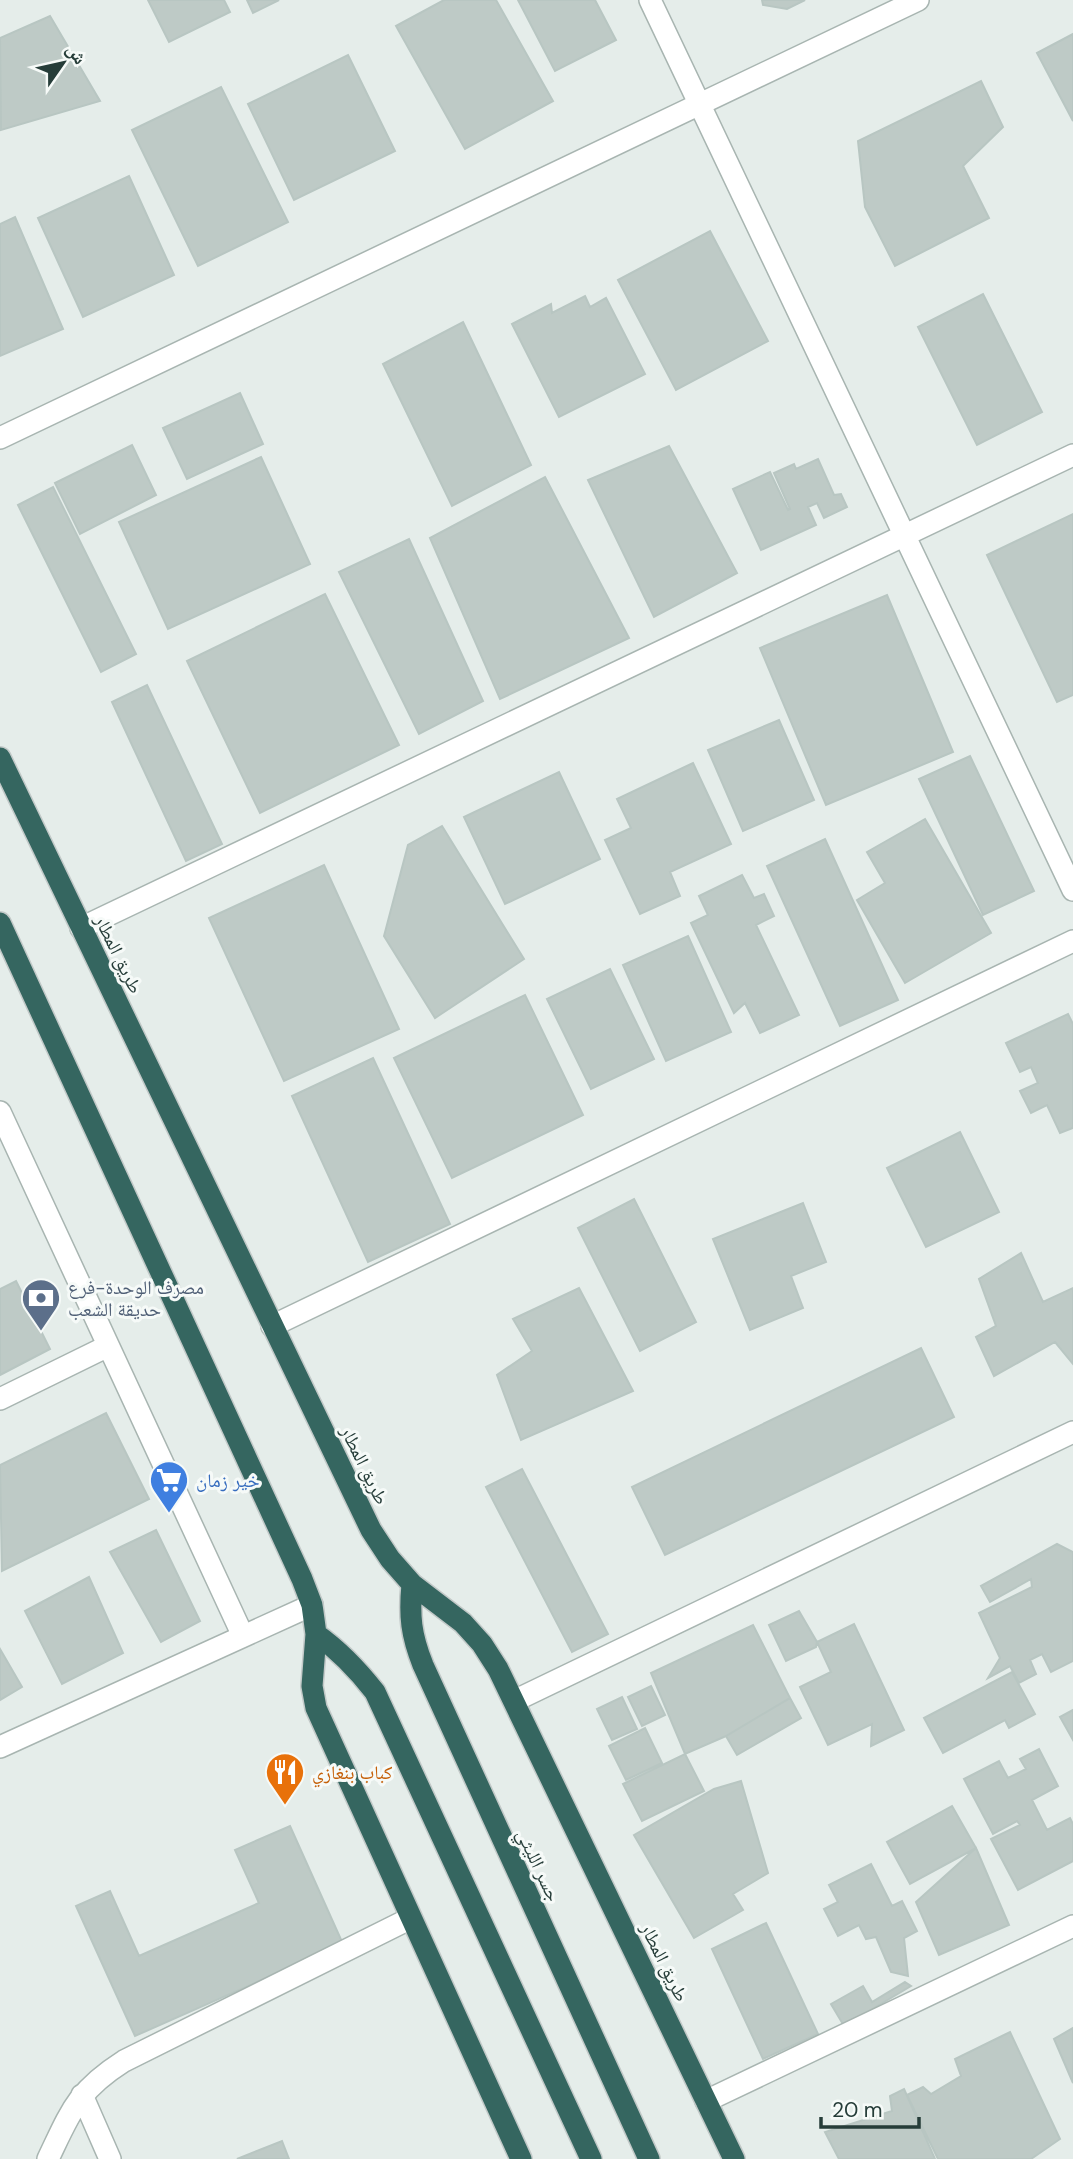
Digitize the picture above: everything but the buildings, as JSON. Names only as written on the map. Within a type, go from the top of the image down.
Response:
[{"type":"highway","name":"طريق المطار","points":[[0,758],[371,1530],[390,1559],[412,1584],[463,1623],[482,1644],[498,1669],[734,2159]]},
{"type":"highway","points":[[0,923],[302,1578],[312,1605],[316,1634],[312,1686],[316,1708],[521,2159]]},
{"type":"highway","name":"جسر الليثي","points":[[412,1584],[409,1610],[412,1638],[423,1665],[649,2159]]},
{"type":"highway","points":[[316,1634],[357,1668],[375,1692],[591,2159]]},
{"type":"street","points":[[650,0],[1073,890]]},
{"type":"street","points":[[0,438],[918,0]]},
{"type":"street","points":[[81,928],[1073,455]]},
{"type":"street","points":[[272,1326],[1073,941]]},
{"type":"street","points":[[0,1112],[243,1636]]},
{"type":"street","points":[[0,1399],[108,1346]]},
{"type":"street","points":[[514,1701],[1073,1432]]},
{"type":"street","points":[[0,1747],[312,1605]]},
{"type":"street","points":[[48,2159],[66,2118],[82,2095],[102,2075],[124,2061],[411,1919]]},
{"type":"street","points":[[706,2101],[1073,1926]]},
{"type":"street","points":[[82,2095],[110,2159]]},
{"type":"place","name":"مصرف الوحدة-فرع حديقة الشعب","points":[[41,1332]]},
{"type":"place","name":"خير زمان","points":[[169,1514]]},
{"type":"place","name":"كباب بنغازي","points":[[285,1806]]}]
